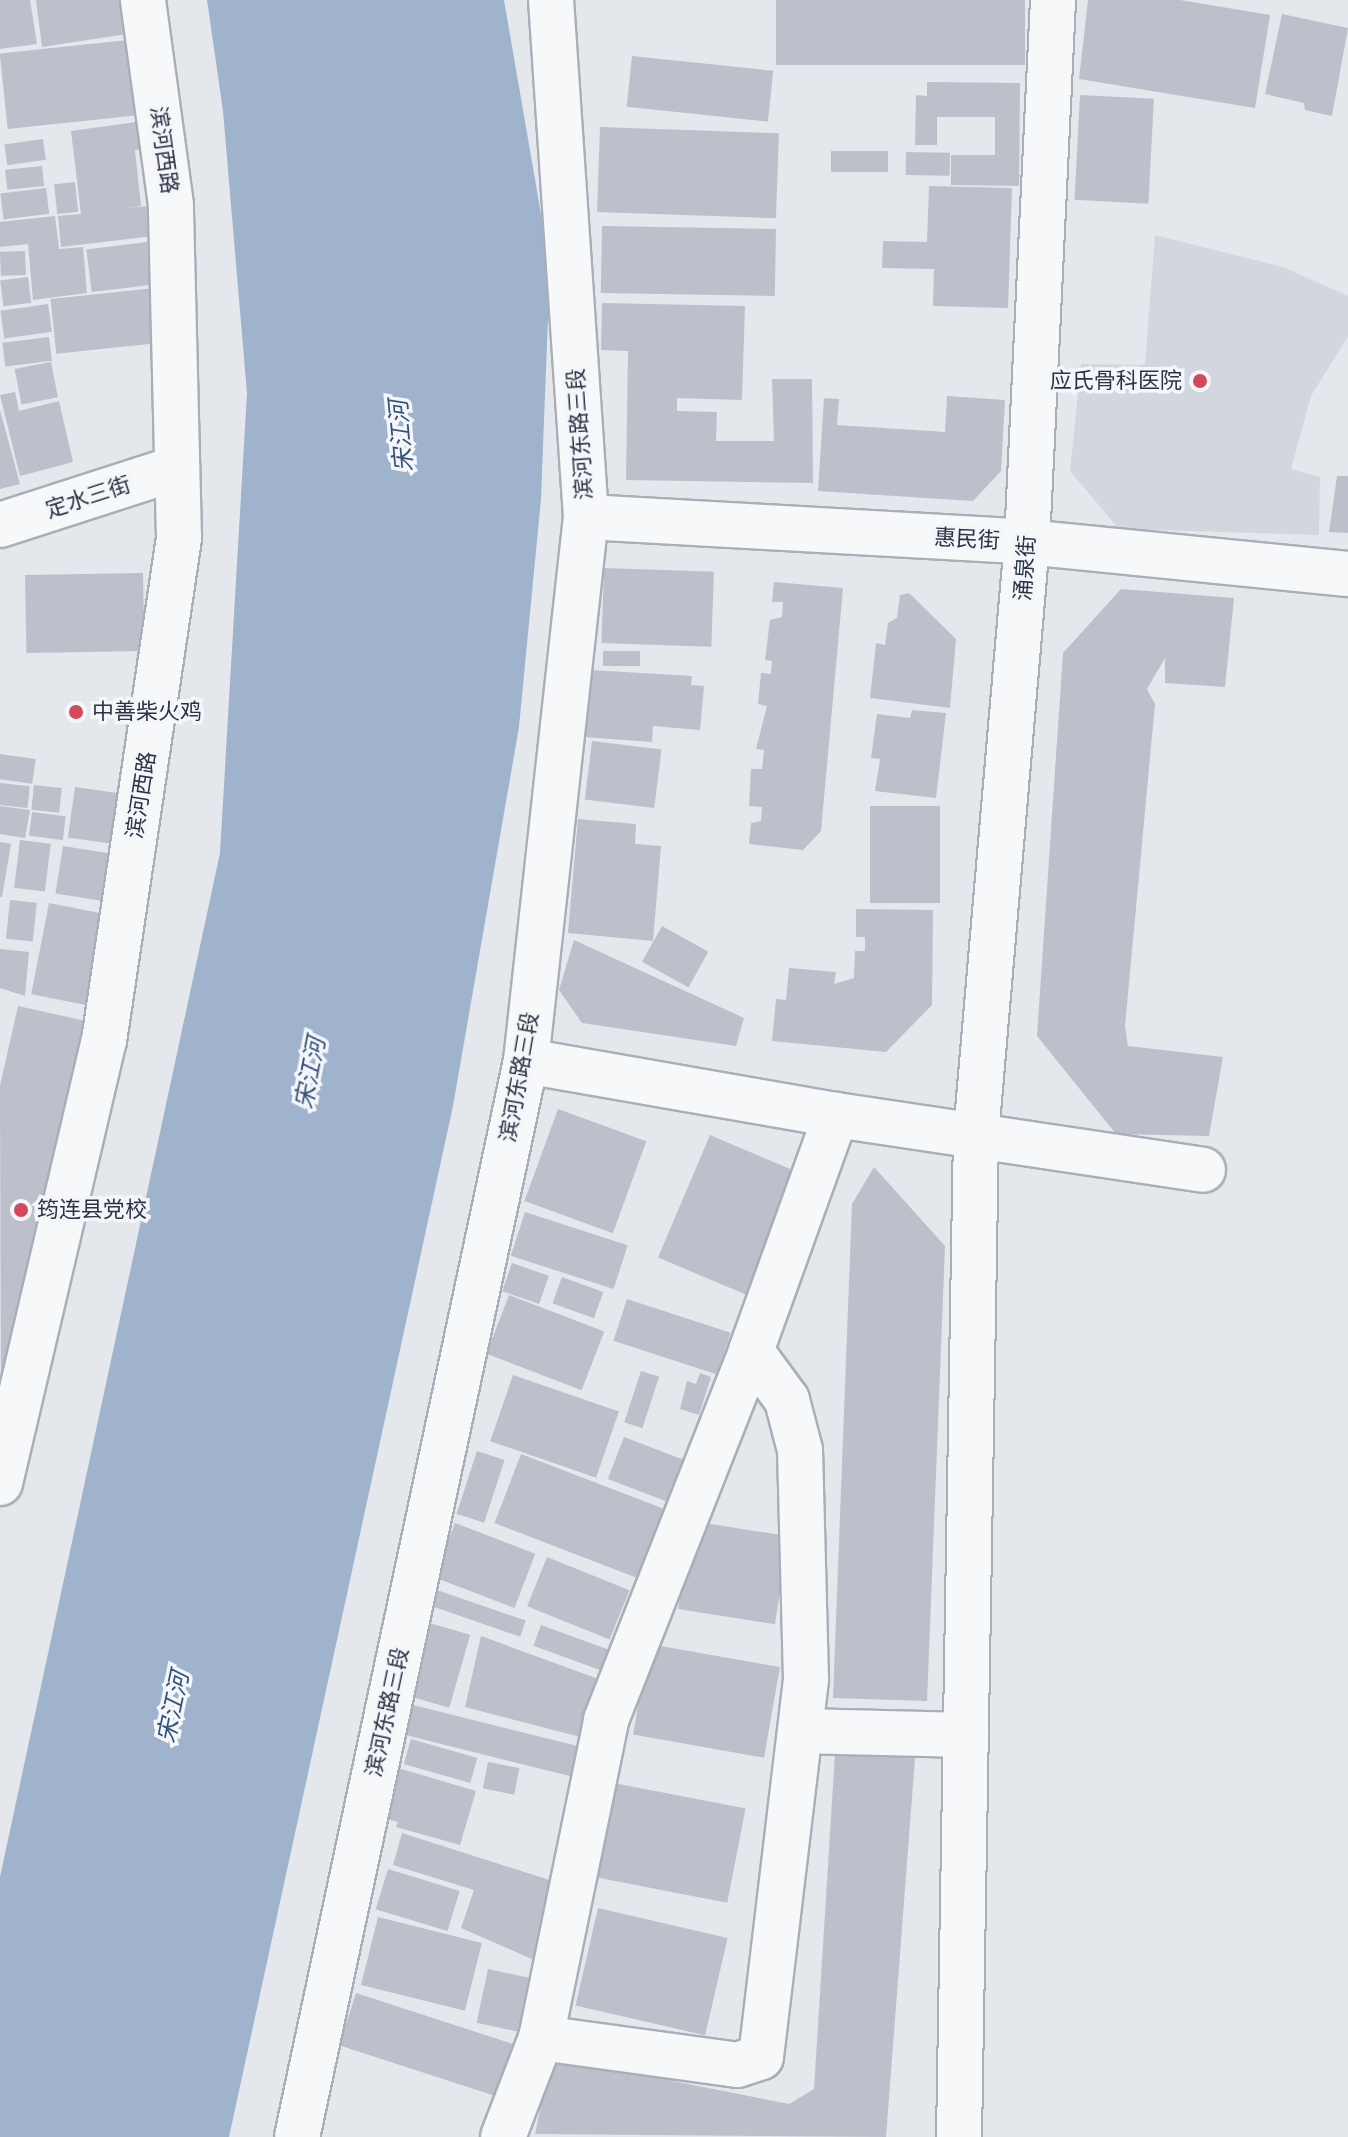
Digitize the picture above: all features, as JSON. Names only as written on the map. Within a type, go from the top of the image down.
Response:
[{"type":"street","name":"滨河西路","points":[[0,1483],[104,1041],[179,538],[171,205],[143,0]]},
{"type":"street","name":"滨河东路三段","points":[[297,2137],[526,1061],[586,517],[551,0]]},
{"type":"street","name":"涌泉街","points":[[959,2137],[976,1134],[1027,542],[1053,0]]},
{"type":"street","name":"定水三街","points":[[0,525],[177,468]]},
{"type":"street","name":"惠民街","points":[[586,517],[1027,542],[1348,574]]},
{"type":"street","points":[[526,1061],[836,1115],[1203,1170]]},
{"type":"street","points":[[503,2137],[541,2038],[606,1720],[751,1351],[836,1115]]},
{"type":"street","points":[[541,2038],[737,2065],[761,2057],[806,1679],[800,1450],[787,1400],[751,1351]]},
{"type":"street","points":[[800,1731],[966,1735]]},
{"type":"shaded area","name":"应氏骨科医院","points":[[1155,235],[1283,267],[1348,296],[1348,336],[1311,396],[1291,469],[1320,477],[1319,535],[1119,529],[1070,471],[1081,364],[1145,365]]},
{"type":"water","name":"宋江河","points":[[207,0],[504,0],[550,266],[541,499],[519,727],[453,1106],[229,2137],[0,2137],[0,1877],[220,853],[247,393],[223,111]]},
{"type":"building","points":[[0,0],[30,0],[37,44],[0,49]]},
{"type":"building","points":[[36,0],[128,0],[133,33],[42,47]]},
{"type":"building","points":[[776,0],[1025,0],[1025,65],[776,65]]},
{"type":"building","points":[[1088,0],[1180,0],[1270,15],[1255,108],[1079,79]]},
{"type":"building","points":[[1282,14],[1348,28],[1332,116],[1305,110],[1304,103],[1265,94]]},
{"type":"building","points":[[137,39],[145,115],[8,129],[0,53]]},
{"type":"building","points":[[632,56],[773,71],[768,122],[627,107]]},
{"type":"building","points":[[927,82],[1020,83],[1019,186],[951,185],[951,155],[995,155],[995,117],[937,117],[937,145],[915,145],[916,95],[927,96]]},
{"type":"building","points":[[1080,95],[1154,99],[1148,204],[1075,200]]},
{"type":"building","points":[[143,121],[147,149],[135,150],[141,206],[126,208],[150,206],[154,236],[61,247],[58,216],[81,214],[71,131]]},
{"type":"building","points":[[600,127],[779,133],[776,218],[597,212]]},
{"type":"building","points":[[43,139],[46,160],[7,165],[4,144]]},
{"type":"building","points":[[831,151],[888,151],[888,172],[831,172]]},
{"type":"building","points":[[906,152],[950,153],[950,176],[906,175]]},
{"type":"building","points":[[42,166],[44,186],[7,190],[5,170]]},
{"type":"building","points":[[75,182],[78,212],[57,214],[54,184]]},
{"type":"building","points":[[929,186],[1012,188],[1008,308],[933,306],[934,269],[882,268],[883,241],[927,242]]},
{"type":"building","points":[[46,188],[49,214],[4,219],[0,194]]},
{"type":"building","points":[[55,216],[59,249],[83,247],[87,293],[33,300],[28,244],[0,247],[0,222]]},
{"type":"building","points":[[602,226],[776,229],[775,296],[601,293]]},
{"type":"building","points":[[147,242],[152,285],[92,292],[86,249]]},
{"type":"building","points":[[25,251],[26,275],[1,276],[0,252]]},
{"type":"building","points":[[28,277],[31,303],[3,306],[0,280]]},
{"type":"building","points":[[155,288],[161,343],[56,354],[51,299]]},
{"type":"building","points":[[602,303],[745,306],[742,400],[677,398],[677,411],[717,412],[716,441],[774,441],[772,379],[812,379],[813,483],[626,480],[628,351],[601,350]]},
{"type":"building","points":[[48,304],[52,332],[4,338],[0,311]]},
{"type":"building","points":[[49,337],[52,361],[5,367],[2,343]]},
{"type":"building","points":[[51,362],[58,397],[22,404],[15,369]]},
{"type":"building","points":[[15,392],[19,411],[59,401],[73,462],[20,476],[0,395]]},
{"type":"building","points":[[947,396],[1005,400],[1001,471],[973,501],[818,491],[824,398],[839,399],[837,425],[945,432]]},
{"type":"building","points":[[0,410],[20,484],[0,489]]},
{"type":"building","points":[[1337,476],[1348,476],[1348,533],[1329,532]]},
{"type":"building","points":[[604,568],[714,572],[711,647],[601,643]]},
{"type":"building","points":[[143,573],[144,651],[26,653],[25,575]]},
{"type":"building","points":[[774,582],[843,588],[821,831],[803,850],[749,844],[751,823],[761,821],[762,807],[749,806],[751,769],[762,769],[764,750],[756,749],[767,706],[758,704],[761,673],[771,674],[772,661],[765,660],[770,620],[782,617],[783,602],[772,602]]},
{"type":"building","points":[[1121,589],[1234,598],[1225,687],[1165,683],[1165,658],[1147,689],[1155,704],[1125,1026],[1128,1046],[1223,1057],[1209,1136],[1116,1134],[1037,1036],[1063,653]]},
{"type":"building","points":[[909,593],[956,639],[950,708],[870,698],[876,643],[885,645],[888,623],[897,618],[900,595]]},
{"type":"building","points":[[603,651],[640,651],[640,666],[603,666]]},
{"type":"building","points":[[590,670],[692,676],[691,685],[704,686],[700,730],[653,726],[652,742],[584,737]]},
{"type":"building","points":[[912,710],[946,713],[936,798],[875,791],[880,759],[871,758],[877,714],[910,718]]},
{"type":"building","points":[[592,741],[661,750],[654,808],[585,800]]},
{"type":"building","points":[[0,754],[36,759],[32,784],[0,779]]},
{"type":"building","points":[[0,783],[30,786],[28,808],[0,805]]},
{"type":"building","points":[[34,785],[62,788],[59,813],[31,810]]},
{"type":"building","points":[[75,787],[131,795],[124,845],[68,838]]},
{"type":"building","points":[[0,806],[30,810],[25,838],[0,834]]},
{"type":"building","points":[[870,806],[940,806],[940,903],[870,903]]},
{"type":"building","points":[[32,812],[66,816],[63,840],[29,836]]},
{"type":"building","points":[[578,819],[636,824],[635,844],[661,846],[653,941],[568,933]]},
{"type":"building","points":[[20,840],[51,844],[45,891],[14,888]]},
{"type":"building","points":[[0,842],[11,844],[2,897],[0,897]]},
{"type":"building","points":[[63,846],[118,855],[111,902],[55,893]]},
{"type":"building","points":[[10,900],[37,903],[33,942],[6,939]]},
{"type":"building","points":[[49,903],[105,914],[87,1005],[31,994]]},
{"type":"building","points":[[856,909],[933,910],[932,1005],[886,1052],[772,1041],[776,999],[786,1000],[789,968],[836,972],[834,984],[854,978],[855,951],[865,951],[865,937],[856,937]]},
{"type":"building","points":[[662,926],[708,952],[688,988],[642,962]]},
{"type":"building","points":[[574,940],[744,1018],[736,1046],[582,1023],[559,990]]},
{"type":"building","points":[[0,949],[29,952],[25,996],[0,988]]},
{"type":"building","name":"筠连县党校","points":[[18,1006],[86,1021],[1,1394],[0,1086]]},
{"type":"building","points":[[558,1109],[646,1141],[613,1233],[524,1201]]},
{"type":"building","points":[[710,1135],[801,1174],[749,1296],[658,1257]]},
{"type":"building","points":[[874,1167],[945,1246],[927,1701],[833,1698],[852,1204]]},
{"type":"building","points":[[525,1212],[628,1245],[613,1289],[511,1256]]},
{"type":"building","points":[[512,1263],[549,1276],[539,1304],[502,1291]]},
{"type":"building","points":[[562,1277],[603,1292],[594,1318],[552,1303]]},
{"type":"building","points":[[509,1295],[604,1332],[582,1390],[486,1354]]},
{"type":"building","points":[[627,1299],[731,1333],[717,1375],[613,1341]]},
{"type":"building","points":[[641,1371],[659,1377],[642,1428],[624,1422]]},
{"type":"building","points":[[700,1373],[711,1377],[699,1415],[680,1409],[687,1381],[696,1384]]},
{"type":"building","points":[[513,1375],[619,1411],[596,1478],[490,1441]]},
{"type":"building","points":[[624,1437],[683,1460],[667,1502],[608,1479]]},
{"type":"building","points":[[477,1451],[505,1460],[484,1523],[457,1514]]},
{"type":"building","points":[[521,1454],[666,1510],[639,1579],[494,1523]]},
{"type":"building","points":[[692,1521],[789,1536],[775,1624],[678,1609]]},
{"type":"building","points":[[455,1523],[535,1554],[515,1608],[434,1577]]},
{"type":"building","points":[[547,1557],[630,1590],[610,1639],[527,1606]]},
{"type":"building","points":[[434,1589],[526,1621],[520,1637],[428,1605]]},
{"type":"building","points":[[426,1622],[470,1635],[449,1708],[405,1695]]},
{"type":"building","points":[[541,1625],[617,1653],[610,1673],[533,1646]]},
{"type":"building","points":[[481,1636],[604,1681],[588,1739],[465,1707]]},
{"type":"building","points":[[649,1644],[780,1667],[764,1758],[633,1735]]},
{"type":"building","points":[[405,1703],[585,1748],[577,1778],[398,1733]]},
{"type":"building","points":[[411,1739],[477,1758],[470,1783],[404,1764]]},
{"type":"building","points":[[835,1753],[915,1758],[886,2137],[535,2134],[551,2057],[789,2104],[814,2089]]},
{"type":"building","points":[[488,1762],[519,1768],[514,1795],[483,1789]]},
{"type":"building","points":[[398,1768],[476,1791],[460,1845],[396,1827],[398,1822],[383,1818]]},
{"type":"building","points":[[614,1783],[746,1809],[727,1903],[596,1877]]},
{"type":"building","points":[[402,1833],[559,1883],[534,1960],[461,1928],[474,1890],[393,1865]]},
{"type":"building","points":[[388,1869],[460,1891],[447,1931],[376,1909]]},
{"type":"building","points":[[598,1908],[728,1938],[705,2035],[576,2005]]},
{"type":"building","points":[[378,1917],[482,1943],[465,2011],[361,1985]]},
{"type":"building","points":[[488,1969],[534,1979],[523,2033],[477,2023]]},
{"type":"building","points":[[356,1993],[526,2048],[509,2101],[339,2045]]},
{"type":"place","name":"应氏骨科医院","points":[[1200,381]]},
{"type":"place","name":"中善柴火鸡","points":[[76,712]]},
{"type":"place","name":"筠连县党校","points":[[21,1210]]}]
